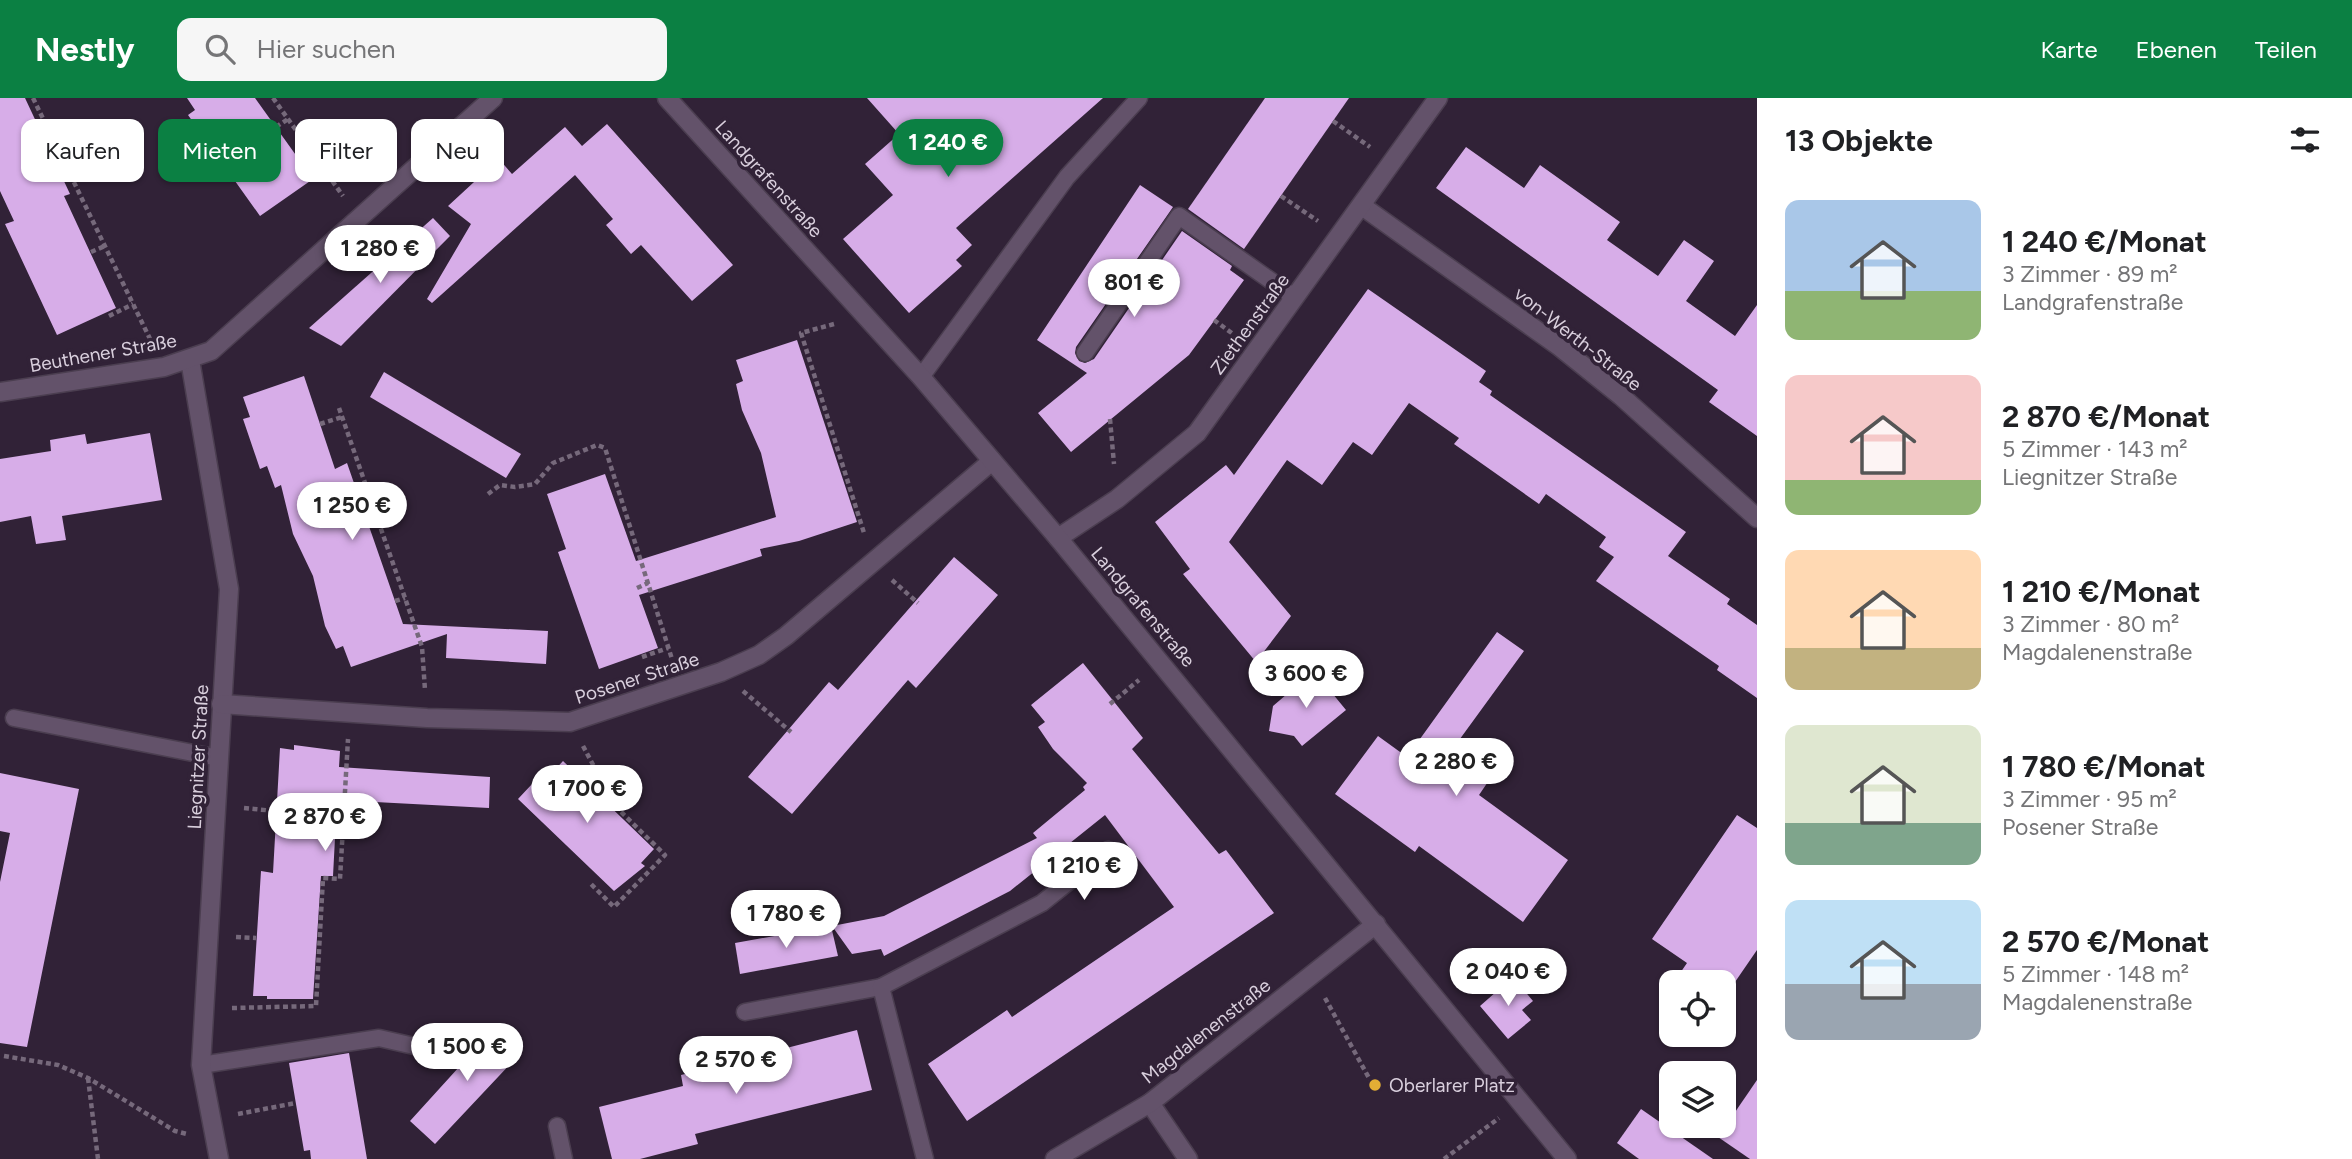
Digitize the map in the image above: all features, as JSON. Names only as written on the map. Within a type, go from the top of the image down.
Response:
[{"type":"street","name":"Beuthener Straße","points":[[0,392],[164,367],[211,351],[357,217],[494,98]]},
{"type":"street","name":"Landgrafenstraße","points":[[667,98],[921,377],[1058,538],[1376,924],[1519,1104],[1567,1159]]},
{"type":"street","name":"Ziethenstraße","points":[[1058,538],[1117,499],[1197,433],[1438,98]]},
{"type":"street","name":"von-Werth-Straße","points":[[1362,206],[1560,347],[1621,396],[1757,518]]},
{"type":"street","name":"Liegnitzer Straße","points":[[190,360],[229,589],[201,1065],[219,1159]]},
{"type":"street","name":"Posener Straße","points":[[221,704],[427,719],[570,722],[721,672],[759,655],[786,636],[992,461]]},
{"type":"street","name":"Magdalenenstraße","points":[[1055,1159],[1150,1103],[1376,924]]},
{"type":"street","points":[[1150,1103],[1188,1159]]},
{"type":"lane","points":[[921,377],[1067,177],[1139,98]]},
{"type":"lane","points":[[1085,354],[1179,216],[1294,297]]},
{"type":"lane","points":[[14,719],[219,758]]},
{"type":"lane","points":[[745,1012],[881,988],[1042,904],[1108,850]]},
{"type":"lane","points":[[881,988],[925,1159]]},
{"type":"lane","points":[[201,1065],[379,1038],[436,1051]]},
{"type":"lane","points":[[557,1126],[564,1159]]},
{"type":"path","points":[[33,98],[47,135],[164,367]]},
{"type":"path","points":[[273,98],[357,217]]},
{"type":"path","points":[[281,124],[288,119]]},
{"type":"path","points":[[1333,121],[1393,163]]},
{"type":"path","points":[[1281,196],[1340,237]]},
{"type":"path","points":[[90,252],[105,246]]},
{"type":"path","points":[[109,316],[133,304]]},
{"type":"path","points":[[865,316],[801,333],[871,562]]},
{"type":"path","points":[[808,386],[817,384]]},
{"type":"path","points":[[339,408],[422,647],[427,719]]},
{"type":"path","points":[[320,424],[342,417]]},
{"type":"path","points":[[1110,419],[1117,499]]},
{"type":"path","points":[[488,494],[500,485],[515,487],[535,484],[553,463],[600,445],[605,448],[680,686]]},
{"type":"path","points":[[839,478],[846,477]]},
{"type":"path","points":[[359,497],[368,493]]},
{"type":"path","points":[[637,588],[648,583]]},
{"type":"path","points":[[395,601],[405,598]]},
{"type":"path","points":[[642,657],[668,648]]},
{"type":"path","points":[[1110,704],[1161,662]]},
{"type":"path","points":[[721,672],[791,732]]},
{"type":"path","points":[[205,1008],[316,1006],[323,878],[340,879],[349,714]]},
{"type":"path","points":[[570,722],[613,807],[666,855],[614,907],[589,882]]},
{"type":"path","points":[[1312,974],[1375,1089]]},
{"type":"path","points":[[4,1056],[58,1065],[88,1078],[174,1132],[213,1126],[296,1103]]},
{"type":"path","points":[[88,1078],[98,1159]]},
{"type":"path","points":[[1444,1159],[1519,1104]]},
{"type":"building","points":[[0,98],[25,98],[35,119],[21,119],[21,182],[64,182],[70,194],[64,196],[116,308],[57,335],[5,224],[14,221],[0,191]]},
{"type":"building","points":[[187,98],[255,98],[270,119],[191,119],[188,115],[195,110]]},
{"type":"building","points":[[867,98],[1103,98],[956,228],[972,245],[956,260],[962,266],[909,313],[843,239],[893,195],[865,164],[899,134]]},
{"type":"building","points":[[1265,98],[1349,98],[1244,249],[1188,209]]},
{"type":"building","points":[[607,124],[733,265],[692,301],[641,245],[631,254],[606,225],[613,219],[575,175],[432,303],[427,299],[471,224],[448,206],[474,182],[504,182],[504,165],[512,174],[565,127],[582,146]]},
{"type":"building","points":[[281,134],[295,154],[295,182],[309,182],[260,216],[236,182],[281,182]]},
{"type":"building","points":[[1466,147],[1524,188],[1540,165],[1620,222],[1607,240],[1658,276],[1684,240],[1714,261],[1686,301],[1735,336],[1757,305],[1757,436],[1709,402],[1718,390],[1436,188]]},
{"type":"building","points":[[1140,185],[1173,207],[1076,347],[1075,353],[1079,361],[1085,363],[1094,359],[1182,231],[1232,266],[1230,270],[1244,280],[1189,355],[1071,452],[1038,413],[1087,373],[1037,340]]},
{"type":"building","points":[[433,218],[450,236],[341,346],[309,328]]},
{"type":"building","points":[[1368,289],[1486,371],[1479,382],[1492,391],[1490,395],[1686,532],[1668,556],[1730,599],[1727,604],[1757,625],[1757,698],[1717,670],[1719,666],[1596,581],[1614,557],[1599,547],[1606,537],[1546,494],[1539,504],[1454,444],[1459,438],[1409,403],[1372,455],[1353,442],[1322,485],[1287,460],[1229,542],[1291,616],[1256,662],[1183,574],[1190,569],[1155,522],[1226,465],[1234,475]]},
{"type":"building","points":[[797,340],[857,522],[799,541],[760,549],[762,556],[639,595],[658,648],[599,669],[558,552],[566,549],[547,494],[605,474],[636,561],[776,517],[761,453],[742,410],[736,384],[743,381],[736,360]]},
{"type":"building","points":[[384,372],[521,454],[506,478],[370,397]]},
{"type":"building","points":[[304,376],[335,469],[347,463],[403,624],[548,631],[546,664],[446,658],[447,634],[351,667],[343,646],[336,649],[325,626],[313,576],[293,534],[281,485],[275,488],[267,466],[260,469],[243,419],[250,417],[243,397]]},
{"type":"building","points":[[150,433],[162,500],[62,516],[66,540],[36,544],[31,516],[0,522],[0,459],[51,451],[50,440],[85,434],[87,444]]},
{"type":"building","points":[[954,557],[998,595],[916,688],[908,680],[792,814],[748,777],[829,682],[838,690]]},
{"type":"building","points":[[1497,632],[1524,651],[1457,743],[1496,770],[1479,795],[1568,860],[1523,922],[1419,846],[1415,852],[1335,794],[1378,736],[1407,757]]},
{"type":"building","points":[[1083,663],[1143,738],[1132,749],[1219,854],[1226,850],[1274,913],[967,1121],[928,1064],[1007,1010],[1012,1017],[1174,907],[1105,815],[1010,891],[884,956],[881,949],[852,954],[832,926],[884,916],[1037,838],[1033,833],[1085,790],[1083,787],[1087,783],[1053,749],[1038,727],[1045,722],[1031,705]]},
{"type":"building","points":[[1314,671],[1346,710],[1302,746],[1294,736],[1269,731],[1273,706]]},
{"type":"building","points":[[294,745],[340,751],[339,767],[490,777],[489,808],[337,800],[333,876],[321,876],[313,999],[267,999],[267,996],[253,996],[261,871],[273,873],[280,748],[294,750]]},
{"type":"building","points":[[563,761],[654,849],[641,863],[645,866],[614,891],[518,799],[547,768],[552,773]]},
{"type":"building","points":[[0,773],[79,789],[27,1047],[0,1043],[0,882],[10,833],[0,831]]},
{"type":"building","points":[[1737,815],[1757,828],[1757,950],[1736,981],[1736,970],[1682,970],[1687,963],[1652,939]]},
{"type":"building","points":[[831,926],[838,956],[740,974],[735,943]]},
{"type":"building","points":[[1513,977],[1533,1001],[1522,1010],[1531,1020],[1508,1039],[1480,1006]]},
{"type":"building","points":[[511,1026],[516,1058],[435,1144],[410,1121],[479,1045],[477,1031]]},
{"type":"building","points":[[857,1030],[872,1090],[695,1134],[698,1144],[640,1159],[612,1159],[599,1107],[683,1086],[681,1075]]},
{"type":"building","points":[[349,1053],[367,1159],[311,1159],[310,1150],[304,1151],[289,1063]]},
{"type":"building","points":[[1757,1080],[1757,1159],[1750,1159],[1719,1138],[1736,1138],[1736,1111]]},
{"type":"building","points":[[1641,1109],[1659,1122],[1659,1138],[1683,1138],[1713,1159],[1639,1159],[1617,1143]]},
{"type":"place","name":"Oberlarer Platz","points":[[1375,1085]]}]
